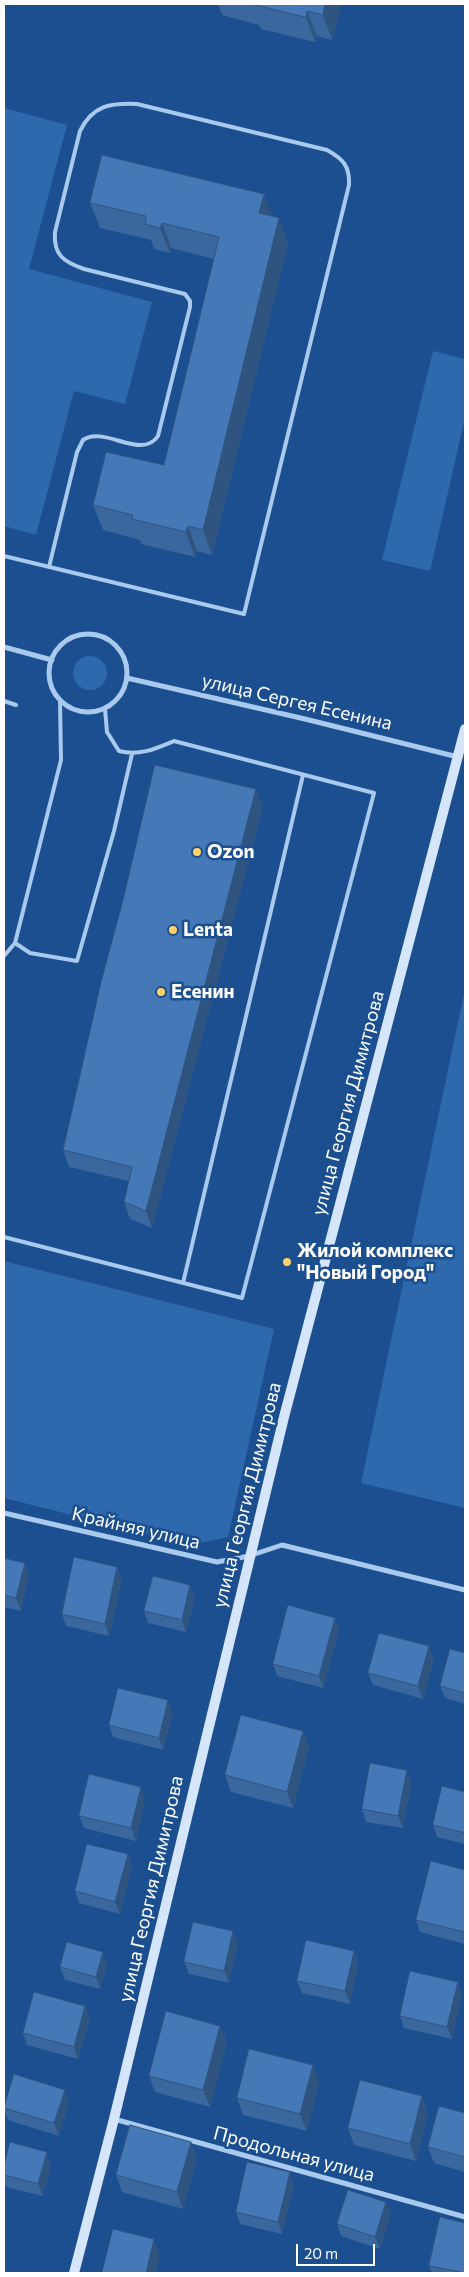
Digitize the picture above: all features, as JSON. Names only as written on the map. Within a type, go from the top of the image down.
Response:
[{"type":"street","points":[[87,634],[99,635],[118,648],[124,658],[127,678],[123,692],[115,702],[94,712],[81,712],[70,708],[60,700],[50,681],[52,660],[57,650],[65,642],[76,636],[87,634]]},
{"type":"street","points":[[4,647],[52,660]]},
{"type":"street","name":"улица Сергея Есенина","points":[[127,678],[305,718],[459,757]]},
{"type":"street","name":"улица Георгия Димитрова","points":[[74,2273],[114,2120],[249,1556],[321,1270],[465,729]]},
{"type":"street","name":"Крайняя улица","points":[[4,1513],[218,1562],[249,1556],[282,1545],[465,1590]]},
{"type":"street","name":"Продольная улица","points":[[114,2120],[465,2217]]},
{"type":"lane","points":[[4,556],[244,614],[349,185],[348,169],[338,156],[327,150],[137,104],[119,103],[104,106],[86,120],[80,131],[55,232],[54,242],[59,256],[70,264],[84,269],[184,294],[190,301],[190,307],[158,436],[154,442],[143,445],[95,436],[83,440],[77,452],[49,566]]},
{"type":"lane","points":[[4,956],[15,943],[61,760],[60,700]]},
{"type":"lane","points":[[4,701],[16,705]]},
{"type":"lane","points":[[4,1237],[242,1298],[374,793],[174,741],[149,752],[132,754],[120,751],[107,732],[105,708]]},
{"type":"lane","points":[[15,943],[30,953],[77,961],[114,830],[132,754]]},
{"type":"lane","points":[[183,1283],[302,775]]},
{"type":"shaded area","points":[[4,108],[67,125],[29,269],[152,302],[125,404],[74,391],[36,535],[4,526]]},
{"type":"shaded area","points":[[433,351],[465,359],[465,418],[430,571],[382,560]]},
{"type":"shaded area","points":[[90,656],[102,661],[107,673],[102,685],[90,690],[78,685],[73,673],[78,661]]},
{"type":"shaded area","points":[[465,989],[465,1508],[361,1483]]},
{"type":"shaded area","points":[[4,1261],[274,1329],[228,1537],[192,1545],[4,1498]]},
{"type":"building","points":[[252,4],[325,4],[323,15],[307,11],[306,17]]},
{"type":"building","points":[[102,155],[264,194],[259,213],[279,218],[203,530],[188,526],[186,532],[132,519],[133,515],[93,505],[106,452],[164,465],[219,237],[162,223],[160,228],[152,226],[145,224],[146,216],[90,203]]},
{"type":"building","points":[[155,765],[256,789],[146,1211],[124,1202],[132,1167],[63,1150],[102,978],[122,904]]},
{"type":"building","points":[[74,1557],[117,1567],[105,1624],[62,1614]]},
{"type":"building","points":[[4,1558],[25,1563],[16,1598],[4,1595]]},
{"type":"building","points":[[153,1576],[190,1585],[182,1620],[144,1611]]},
{"type":"building","points":[[288,1605],[335,1618],[319,1676],[273,1664]]},
{"type":"building","points":[[379,1633],[429,1646],[418,1686],[368,1673]]},
{"type":"building","points":[[450,1649],[465,1653],[465,1693],[440,1686]]},
{"type":"building","points":[[118,1688],[168,1700],[159,1738],[109,1725]]},
{"type":"building","points":[[241,1715],[303,1731],[287,1792],[225,1775]]},
{"type":"building","points":[[370,1763],[407,1770],[398,1816],[362,1809]]},
{"type":"building","points":[[89,1774],[141,1787],[131,1828],[79,1816]]},
{"type":"building","points":[[442,1786],[465,1792],[465,1833],[433,1825]]},
{"type":"building","points":[[87,1844],[128,1854],[115,1902],[75,1891]]},
{"type":"building","points":[[431,1861],[465,1870],[464,1932],[416,1920]]},
{"type":"building","points":[[193,1922],[233,1931],[224,1971],[184,1962]]},
{"type":"building","points":[[306,1940],[354,1951],[345,1991],[297,1981]]},
{"type":"building","points":[[67,1942],[103,1952],[96,1977],[60,1967]]},
{"type":"building","points":[[410,1971],[458,1982],[447,2027],[400,2016]]},
{"type":"building","points":[[34,1992],[85,2006],[74,2047],[23,2033]]},
{"type":"building","points":[[166,2011],[220,2026],[203,2090],[149,2076]]},
{"type":"building","points":[[249,2049],[313,2065],[300,2114],[237,2098]]},
{"type":"building","points":[[14,2074],[65,2090],[54,2123],[4,2108]]},
{"type":"building","points":[[360,2080],[422,2096],[410,2144],[348,2128]]},
{"type":"building","points":[[439,2106],[465,2113],[465,2157],[428,2147]]},
{"type":"building","points":[[130,2125],[191,2142],[177,2192],[116,2175]]},
{"type":"building","points":[[10,2142],[47,2152],[38,2184],[4,2175],[4,2166]]},
{"type":"building","points":[[247,2162],[290,2172],[278,2222],[236,2212]]},
{"type":"building","points":[[348,2190],[386,2202],[375,2237],[337,2224]]},
{"type":"building","points":[[440,2217],[465,2223],[465,2273],[429,2266]]},
{"type":"building","points":[[113,2229],[154,2239],[146,2273],[102,2273]]},
{"type":"place","name":"Ozon","points":[[197,852]]},
{"type":"place","name":"Lenta","points":[[173,930]]},
{"type":"place","name":"Есенин","points":[[161,992]]},
{"type":"place","name":"Жилой комплекс \"Новый Город\"","points":[[287,1262]]}]
